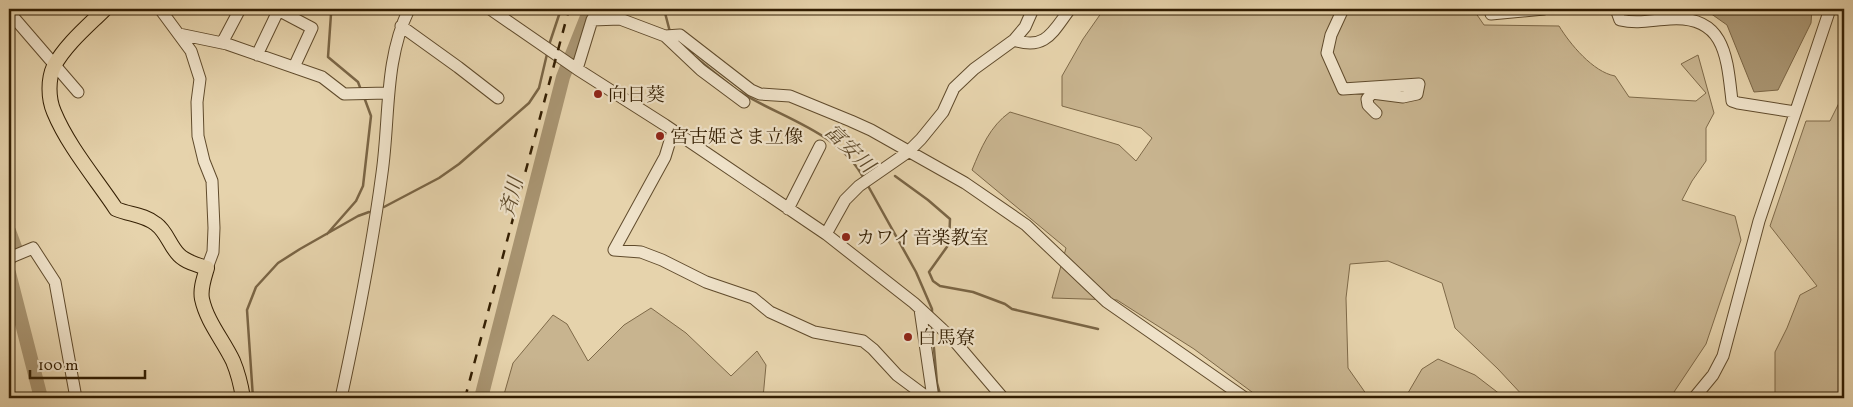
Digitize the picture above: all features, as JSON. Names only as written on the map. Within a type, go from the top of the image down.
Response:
[{"type":"main road","points":[[105,9],[69,46],[55,65],[50,75],[49,89],[53,110],[77,151],[116,209],[139,214],[155,223],[164,231],[178,254],[186,261],[207,268],[202,286],[202,298],[212,324],[232,361],[241,384],[243,398]]},
{"type":"street","points":[[160,9],[191,51],[200,79],[197,102],[198,136],[212,181],[214,228],[213,252],[207,268]]},
{"type":"street","points":[[222,43],[240,9]]},
{"type":"street","points":[[257,55],[278,9],[312,28],[294,67]]},
{"type":"street","points":[[342,398],[360,306],[382,171],[388,93],[396,40],[408,9]]},
{"type":"street","points":[[490,9],[826,234],[918,307],[942,329],[958,344],[1002,398]]},
{"type":"street","points":[[577,69],[592,20],[599,9]]},
{"type":"street","points":[[826,234],[845,200],[859,186],[908,152],[921,139],[943,112],[954,88],[974,69],[1014,40],[1025,27],[1033,9]]},
{"type":"street","points":[[1014,40],[1023,43],[1046,40],[1070,9]]},
{"type":"street","points":[[1343,9],[1331,35],[1327,53],[1343,89],[1419,84],[1417,94],[1403,97],[1372,93],[1368,99],[1368,105],[1376,114]]},
{"type":"street","points":[[1490,9],[1491,14],[1544,9]]},
{"type":"street","points":[[1616,9],[1620,20],[1634,23],[1681,18],[1694,21],[1709,30],[1721,42],[1727,57],[1732,101],[1795,112]]},
{"type":"street","points":[[1694,398],[1713,375],[1723,356],[1760,221],[1830,9]]},
{"type":"street","points":[[9,12],[78,92]]},
{"type":"street","points":[[592,20],[620,19],[665,36],[701,70],[744,102]]},
{"type":"street","points":[[401,26],[498,98]]},
{"type":"street","points":[[179,34],[222,43],[322,76],[344,94],[388,93]]},
{"type":"street","points":[[665,36],[680,35],[751,90],[760,94],[790,96],[871,130],[965,184],[1026,225],[1106,302],[1245,398]]},
{"type":"street","points":[[673,131],[665,157],[614,250],[641,252],[662,260],[706,282],[753,298],[770,312],[814,332],[863,340],[897,376],[928,398]]},
{"type":"street","points":[[788,209],[820,146]]},
{"type":"street","points":[[9,258],[33,248],[55,282],[76,398]]},
{"type":"street","points":[[918,307],[933,398]]},
{"type":"shaded area","points":[[1104,9],[1473,9],[1484,25],[1559,26],[1569,41],[1583,56],[1599,69],[1615,76],[1629,97],[1696,101],[1706,93],[1681,64],[1698,55],[1714,113],[1706,128],[1706,161],[1682,200],[1735,216],[1741,240],[1706,344],[1670,398],[1525,398],[1455,328],[1442,283],[1388,261],[1350,264],[1346,298],[1348,368],[1369,398],[1260,398],[1194,349],[1117,300],[1052,298],[1066,248],[972,170],[992,131],[1010,112],[1119,145],[1136,161],[1152,138],[1141,128],[1062,106],[1062,76],[1083,39]]},
{"type":"shaded area","points":[[1684,9],[1812,9],[1811,23],[1778,90],[1754,92],[1727,25],[1710,13]]},
{"type":"shaded area","points":[[1844,93],[1844,398],[1775,398],[1775,352],[1800,295],[1817,286],[1770,226],[1806,121],[1830,121]]},
{"type":"shaded area","points":[[651,308],[686,333],[731,376],[757,351],[766,365],[763,398],[503,398],[513,363],[553,315],[567,324],[588,361],[624,325]]},
{"type":"shaded area","points":[[1438,359],[1475,375],[1505,398],[1405,398],[1422,369]]},
{"type":"waterway","points":[[325,9],[331,14],[328,57],[358,82],[361,90]]},
{"type":"waterway","points":[[549,45],[561,9]]},
{"type":"waterway","points":[[574,9],[586,16]]},
{"type":"waterway","name":"斉川","points":[[481,398],[563,77],[590,9]]},
{"type":"waterway","name":"富安川","points":[[664,9],[670,32]]},
{"type":"waterway","points":[[384,207],[439,178],[459,164],[529,103],[539,88],[547,54]]},
{"type":"waterway","name":"富安川","points":[[695,57],[735,89]]},
{"type":"waterway","name":"富安川","points":[[740,92],[825,138],[840,149],[864,179]]},
{"type":"waterway","points":[[327,234],[356,201],[363,186],[371,116],[364,97]]},
{"type":"waterway","points":[[865,155],[878,164]]},
{"type":"waterway","points":[[895,176],[950,219],[949,244],[929,272],[933,281],[940,286],[973,292],[1005,304],[1012,309],[1098,329]]},
{"type":"waterway","name":"富安川","points":[[867,184],[916,272],[932,309],[932,315]]},
{"type":"waterway","points":[[253,398],[247,310],[256,287],[278,263],[358,216],[369,212]]},
{"type":"waterway","points":[[9,231],[16,250],[9,260]]},
{"type":"waterway","points":[[9,273],[41,398]]},
{"type":"waterway","name":"富安川","points":[[932,326],[937,383],[941,398]]},
{"type":"railway","points":[[465,398],[569,9]]},
{"type":"place","name":"向日葵","points":[[598,94]]},
{"type":"place","name":"宮古姫さま立像","points":[[660,136]]},
{"type":"place","name":"カワイ音楽教室","points":[[846,237]]},
{"type":"place","name":"白馬寮","points":[[908,337]]}]
